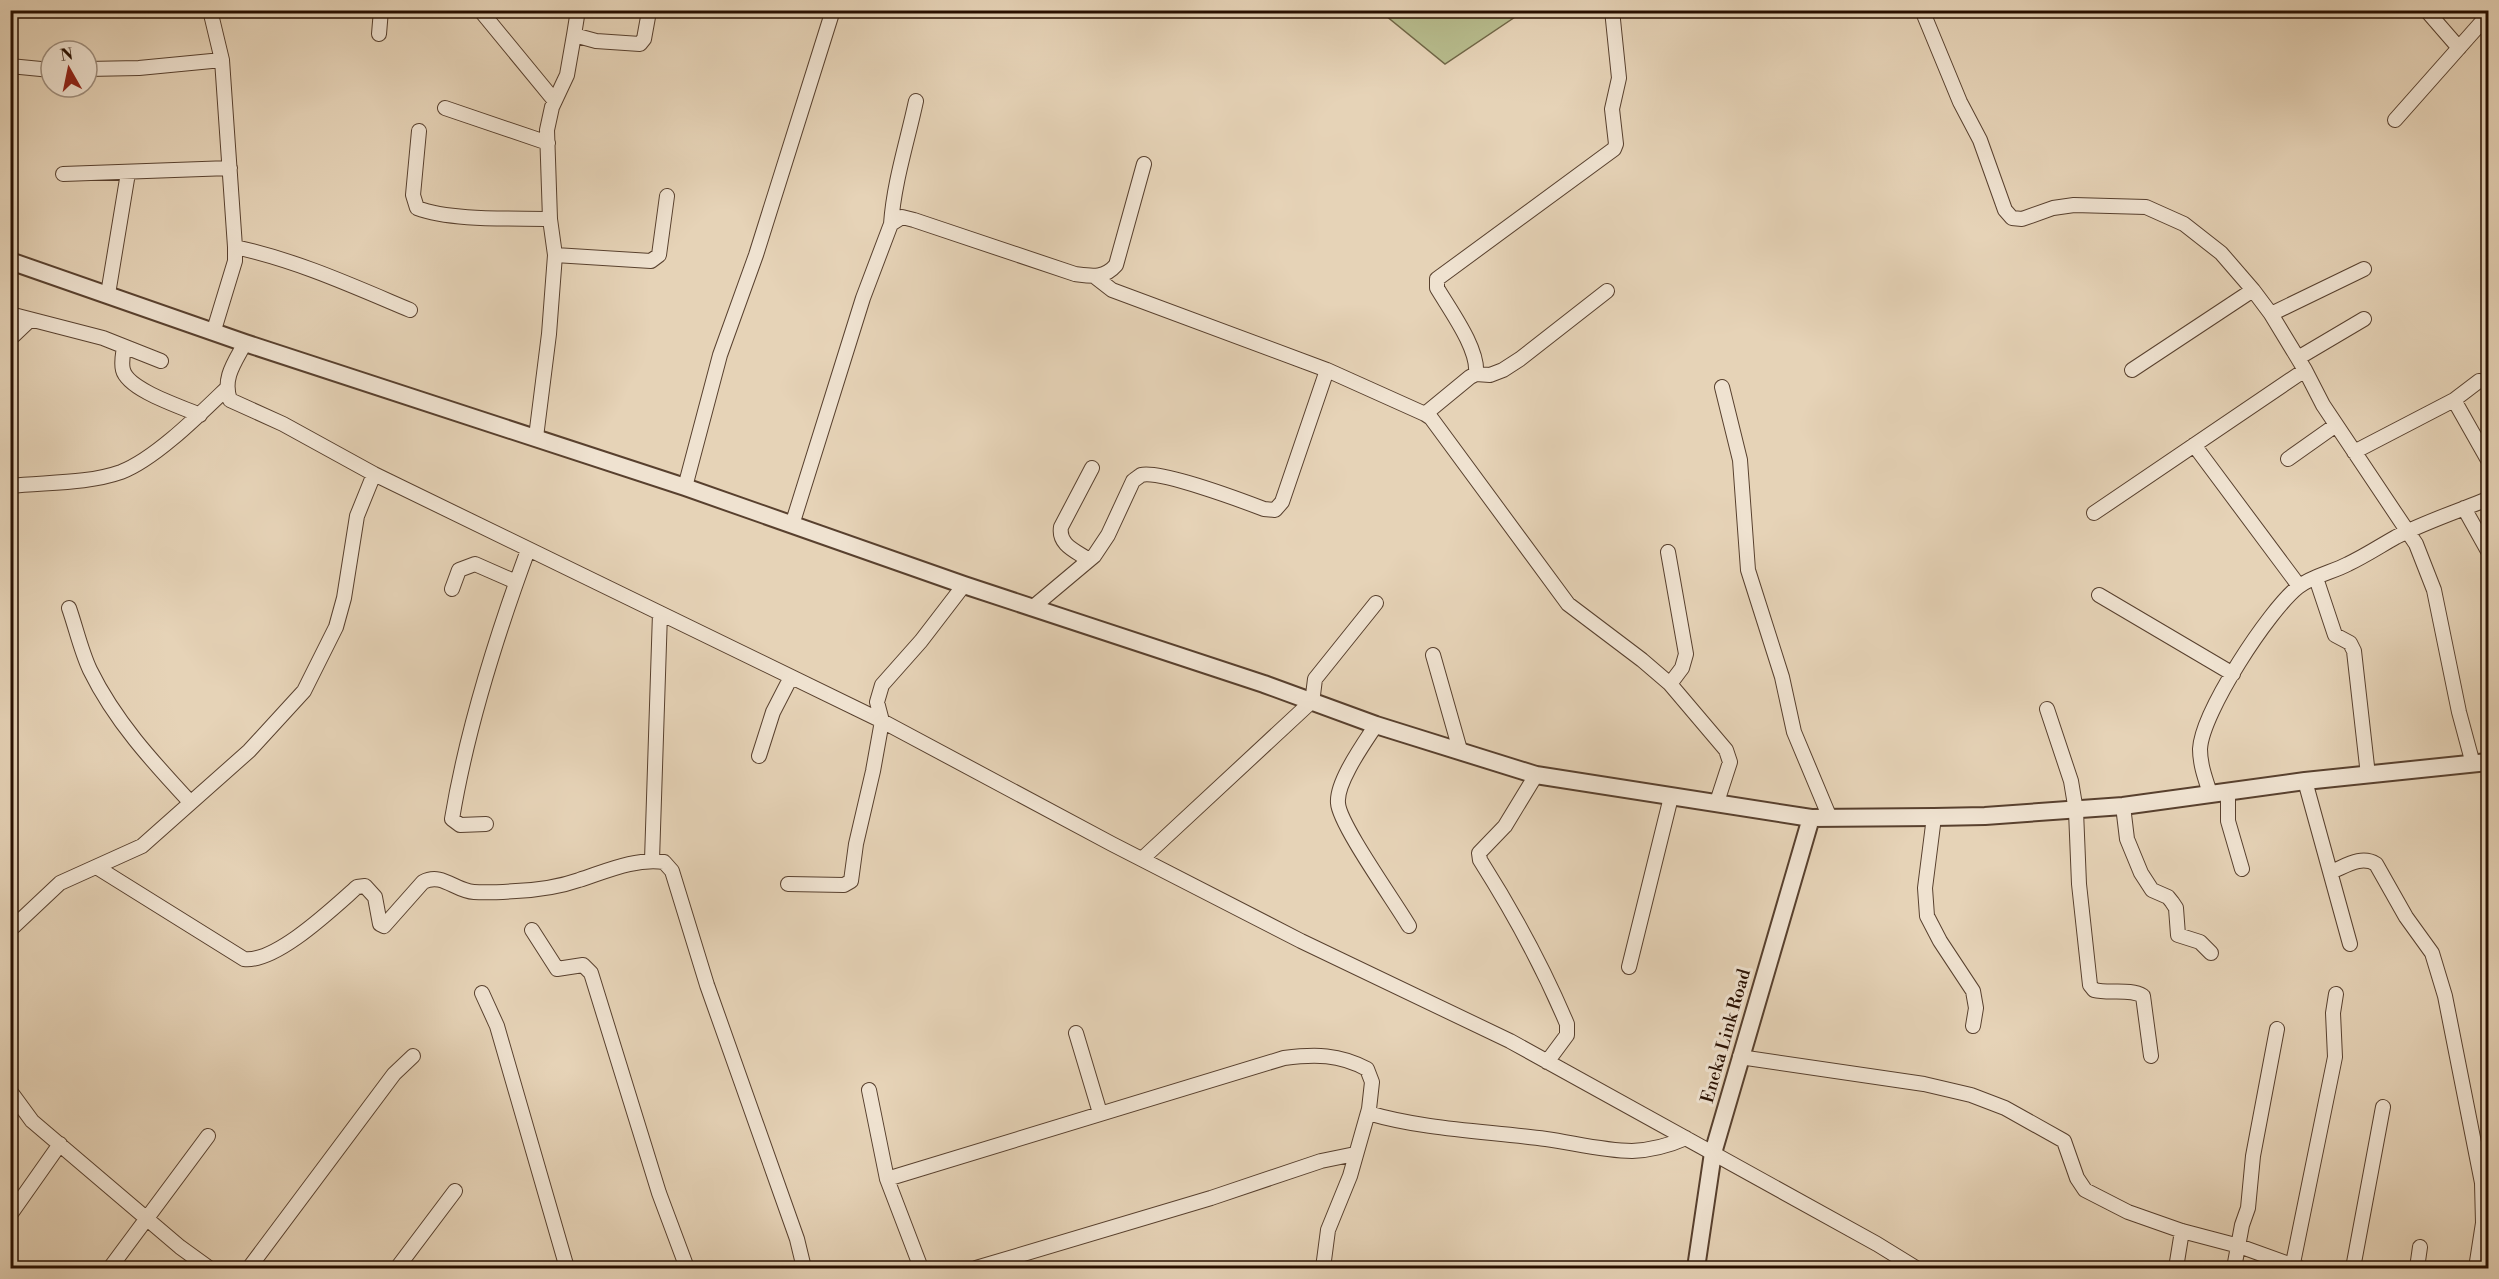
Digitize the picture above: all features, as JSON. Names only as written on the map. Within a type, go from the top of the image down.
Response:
[{"type":"street","points":[[210,10],[222,60],[235,247],[235,261],[214,330]]},
{"type":"street","points":[[379,34],[381,10]]},
{"type":"street","points":[[480,10],[554,100]]},
{"type":"street","points":[[536,437],[549,334],[555,255],[550,219],[549,121],[554,100],[567,75],[578,10]]},
{"type":"street","points":[[685,487],[720,355],[756,255],[832,10]]},
{"type":"street","points":[[1476,374],[1474,353],[1437,288],[1437,279],[1614,149],[1612,110],[1619,78],[1612,10]]},
{"type":"street","points":[[10,261],[214,330],[245,343],[685,487],[964,585],[1264,684],[1376,725],[1536,775],[1811,818],[1934,817],[2076,811],[2305,781],[2481,763],[2459,712],[2434,590],[2416,544],[2323,405],[2302,364],[2271,314],[2222,253],[2184,224],[2146,207],[2074,205],[2053,208],[2022,219],[2012,218],[2005,210],[1980,140],[1960,102],[1922,10]]},
{"type":"street","points":[[2426,10],[2459,48]]},
{"type":"street","points":[[2395,120],[2488,15]]},
{"type":"street","points":[[574,35],[596,40],[640,44],[644,39],[648,17]]},
{"type":"street","points":[[99,69],[138,68],[222,60]]},
{"type":"street","points":[[10,66],[39,69]]},
{"type":"street","points":[[792,525],[807,470],[863,298],[891,224],[893,191],[916,102]]},
{"type":"street","points":[[445,108],[548,143]]},
{"type":"street","points":[[419,131],[413,195],[417,208],[426,212],[461,215],[550,219]]},
{"type":"street","points":[[891,224],[902,217],[1075,274],[1094,276],[1108,274],[1116,266],[1144,164]]},
{"type":"street","points":[[63,174],[230,168]]},
{"type":"street","points":[[108,294],[128,172]]},
{"type":"street","points":[[555,255],[651,261],[659,255],[667,196]]},
{"type":"street","points":[[235,247],[320,272],[410,310]]},
{"type":"street","points":[[2271,314],[2364,269]]},
{"type":"street","points":[[1094,276],[1112,290],[1327,370],[1425,414],[1437,426],[1568,604],[1670,684],[1729,756],[1730,762],[1718,802]]},
{"type":"street","points":[[2132,370],[2253,290]]},
{"type":"street","points":[[1425,414],[1476,374],[1496,373],[1520,359],[1607,291]]},
{"type":"street","points":[[10,314],[69,328],[161,361]]},
{"type":"street","points":[[2094,513],[2194,445],[2364,319]]},
{"type":"street","points":[[10,339],[30,320]]},
{"type":"street","points":[[245,343],[229,372],[226,389],[230,400],[283,424],[374,474],[882,722],[1142,860],[1301,941],[1510,1041],[1877,1244],[1916,1269]]},
{"type":"street","points":[[124,346],[123,370],[128,380],[141,389],[200,415]]},
{"type":"street","points":[[1032,608],[1089,560],[1108,535],[1134,481],[1141,475],[1200,487],[1264,509],[1275,510],[1282,502],[1327,370]]},
{"type":"street","points":[[2354,452],[2454,400],[2479,381]]},
{"type":"street","points":[[1722,387],[1740,460],[1748,570],[1782,676],[1794,732],[1830,818]]},
{"type":"street","points":[[10,486],[92,478],[122,471],[151,454],[200,415],[226,389]]},
{"type":"street","points":[[2454,400],[2488,460]]},
{"type":"street","points":[[2288,459],[2336,425]]},
{"type":"street","points":[[2194,445],[2300,586]]},
{"type":"street","points":[[1089,560],[1064,543],[1060,535],[1061,527],[1092,468]]},
{"type":"street","points":[[10,930],[60,883],[98,868],[142,846],[249,751],[304,691],[336,627],[344,598],[357,516],[374,474]]},
{"type":"street","points":[[2210,793],[2201,766],[2200,747],[2207,724],[2233,674],[2270,615],[2300,586],[2407,533],[2488,499]]},
{"type":"street","points":[[2464,508],[2488,551]]},
{"type":"street","points":[[486,824],[460,825],[452,819],[457,789],[502,619],[528,549]]},
{"type":"street","points":[[1668,552],[1686,654],[1682,668],[1670,684]]},
{"type":"street","points":[[452,589],[459,570],[475,564],[516,582]]},
{"type":"street","points":[[2316,578],[2335,635],[2349,643],[2354,651],[2368,775]]},
{"type":"street","points":[[788,884],[844,885],[851,881],[856,844],[882,722],[877,702],[882,685],[921,641],[964,585]]},
{"type":"street","points":[[2099,595],[2233,674]]},
{"type":"street","points":[[1142,860],[1311,703],[1315,679],[1376,603]]},
{"type":"street","points":[[69,608],[89,668],[112,710],[143,752],[190,802]]},
{"type":"street","points":[[652,860],[660,613]]},
{"type":"street","points":[[1432,656],[1460,750]]},
{"type":"street","points":[[759,756],[773,712],[790,679]]},
{"type":"street","points":[[2047,709],[2071,781],[2076,811],[2079,884],[2090,985],[2094,990],[2104,993],[2138,992],[2144,996],[2151,1056]]},
{"type":"street","points":[[1376,725],[1354,758],[1340,792],[1338,806],[1347,826],[1409,926]]},
{"type":"street","points":[[1536,775],[1505,826],[1479,853],[1480,860],[1506,900],[1567,1024],[1567,1035],[1547,1062]]},
{"type":"street","points":[[2305,781],[2350,944]]},
{"type":"street","points":[[2228,791],[2228,821],[2242,869]]},
{"type":"street","points":[[1629,967],[1671,797]]},
{"type":"street","points":[[2123,806],[2127,839],[2146,883],[2172,902],[2176,908],[2178,935],[2200,942],[2211,953]]},
{"type":"street","points":[[1934,817],[1925,888],[1926,916],[1973,991],[1976,1008],[1973,1026]]},
{"type":"street","name":"Eneka Link Road","points":[[1697,1268],[1713,1153],[1811,818]]},
{"type":"street","points":[[98,868],[244,958],[254,960],[265,956],[309,929],[357,887],[365,886],[373,894],[380,924],[384,926],[423,882],[430,878],[440,879],[472,892],[522,891],[578,880],[612,868],[652,860],[664,862],[672,871],[707,985],[797,1239],[804,1269]]},
{"type":"street","points":[[2331,872],[2360,861],[2369,860],[2376,864],[2406,917],[2432,953],[2445,996],[2465,1089],[2486,1205],[2476,1269]]},
{"type":"street","points":[[532,930],[557,969],[583,965],[591,973],[659,1193],[687,1269]]},
{"type":"street","points":[[482,993],[496,1026],[567,1269]]},
{"type":"street","points":[[1740,1057],[1924,1084],[1971,1095],[2005,1108],[2064,1141],[2077,1178],[2085,1190],[2128,1212],[2182,1231],[2239,1246],[2295,1268],[2335,1057],[2333,1013],[2336,994]]},
{"type":"street","points":[[2234,1269],[2242,1225],[2248,1208],[2253,1156],[2277,1029]]},
{"type":"street","points":[[1076,1033],[1100,1113]]},
{"type":"street","points":[[887,1179],[1284,1058],[1312,1054],[1333,1056],[1352,1061],[1367,1069],[1372,1082],[1368,1113],[1350,1176],[1328,1230],[1323,1269]]},
{"type":"street","points":[[249,1269],[394,1074],[413,1056]]},
{"type":"street","points":[[868,1089],[887,1179],[921,1269]]},
{"type":"street","points":[[10,1091],[32,1121],[209,1269]]},
{"type":"street","points":[[2353,1269],[2383,1107]]},
{"type":"street","points":[[1368,1113],[1396,1121],[1472,1133],[1544,1139],[1631,1151],[1663,1148],[1686,1138]]},
{"type":"street","points":[[110,1269],[208,1136]]},
{"type":"street","points":[[10,1215],[60,1144]]},
{"type":"street","points":[[976,1269],[1212,1198],[1321,1161],[1355,1154]]},
{"type":"street","points":[[397,1269],[454,1191]]},
{"type":"street","points":[[2176,1269],[2182,1231]]},
{"type":"street","points":[[2417,1269],[2420,1247]]},
{"type":"green space","points":[[1380,11],[1524,11],[1445,64]]}]
